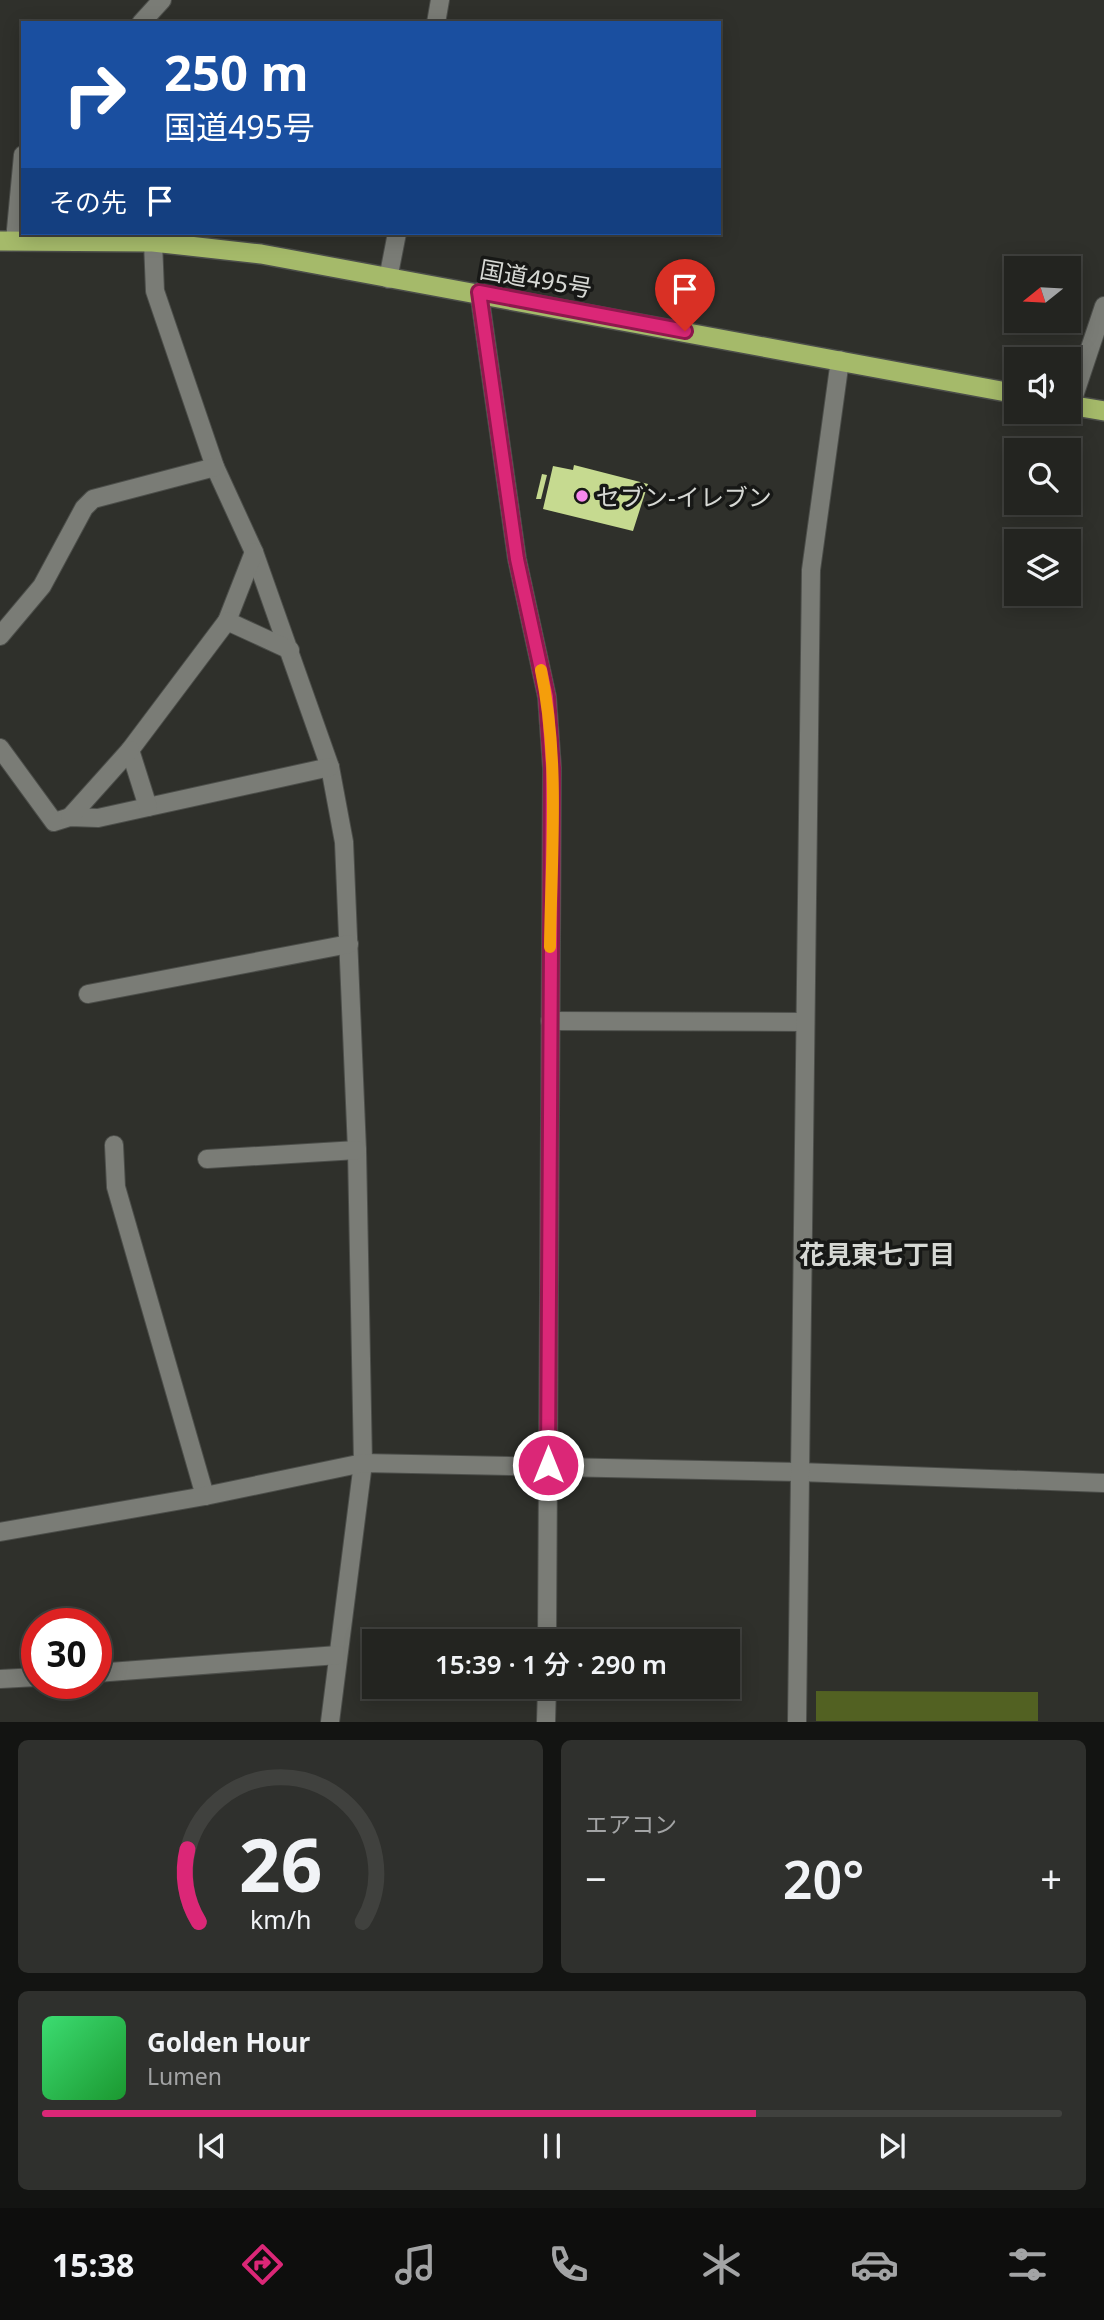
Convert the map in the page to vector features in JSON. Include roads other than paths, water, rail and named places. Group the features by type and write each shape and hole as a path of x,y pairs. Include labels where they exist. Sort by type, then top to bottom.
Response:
{"highway":[{"name":"国道495号","path":"8,240 153,242 261,254 388,279 479,292 1004,392"},
{"path":"1081,407 1104,411"}],"street":[{"path":"143,21 162,0"},
{"path":"436,21 440,0"},
{"path":"8,240 21,166"},
{"path":"388,279 397,235"},
{"path":"153,242 156,291 215,467 254,552 330,767 344,842 357,1150 363,1463 330,1721"},
{"path":"479,292 517,559 547,697 552,768 547,1629"},
{"path":"1081,373 1104,306"},
{"path":"797,1721 811,570 840,360"},
{"path":"0,636 42,586 84,508 93,499 215,467"},
{"path":"70,817 130,750 227,621 254,552"},
{"path":"227,621 290,650"},
{"path":"0,748 54,822 70,817 98,818 330,767"},
{"path":"130,750 148,807"},
{"path":"88,994 348,944"},
{"path":"550,1021 804,1022"},
{"path":"114,1145 116,1187 205,1496"},
{"path":"207,1158 357,1150"},
{"path":"0,1532 205,1496 363,1463 548,1465 1104,1483"},
{"path":"112,1672 338,1656"},
{"path":"0,1679 21,1678"},
{"path":"546,1721 547,1699"}],"place":[{"name":"セブン-イレブン","path":"582,496"}],"district":[{"name":"花見東七丁目","path":"877,1254"}]}
